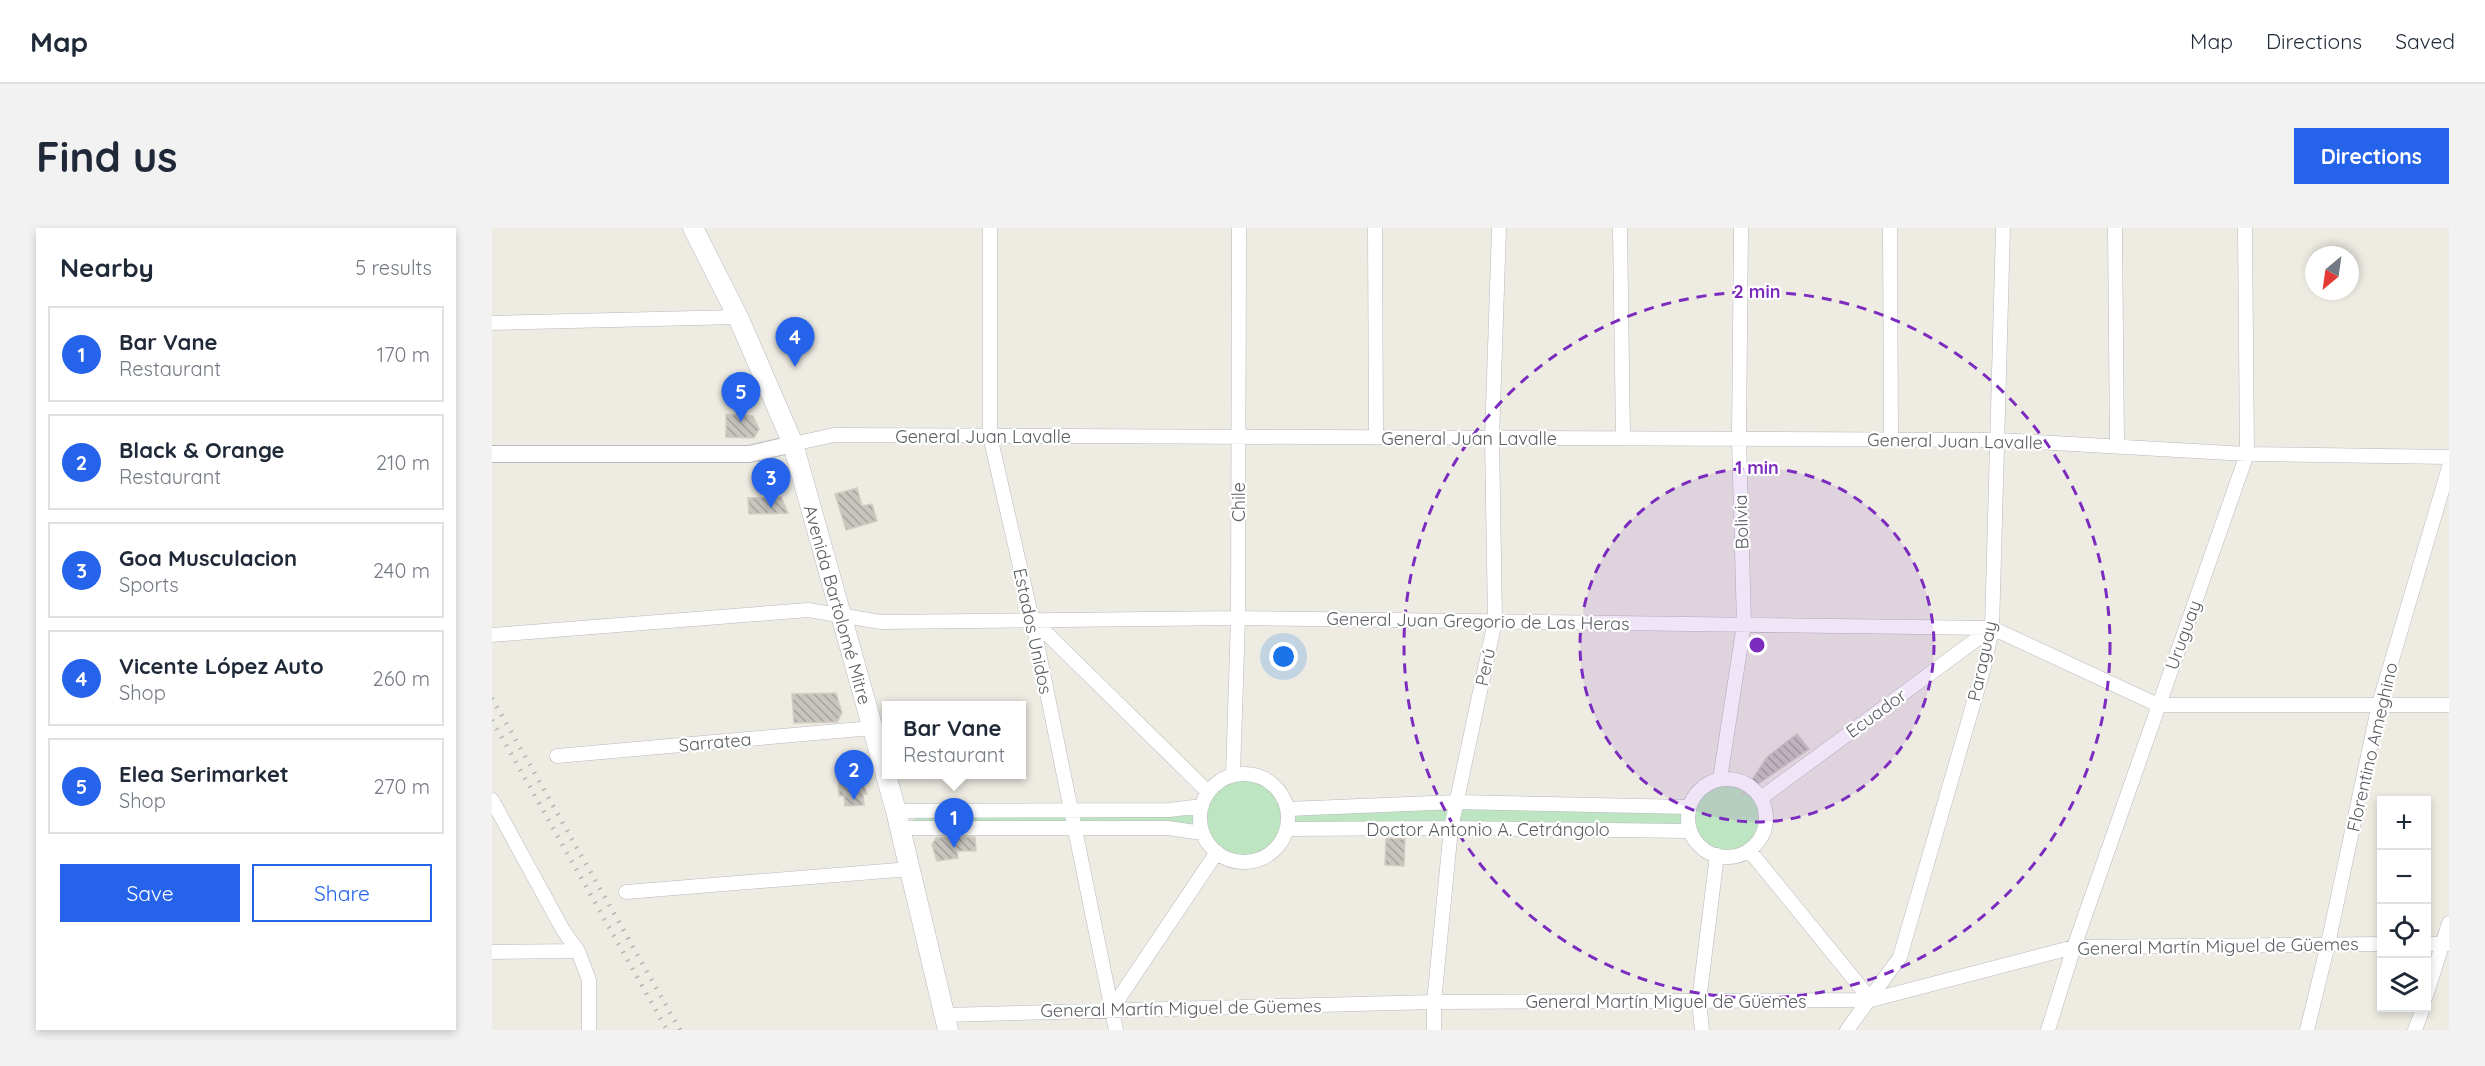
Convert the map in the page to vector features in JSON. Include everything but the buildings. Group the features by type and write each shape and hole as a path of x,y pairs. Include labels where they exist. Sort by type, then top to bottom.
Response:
{"main road":[{"name":"Avenida Bartolomé Mitre","path":"693,228 738,317 793,444 882,763"},
{"name":"Avenida Bartolomé Mitre","path":"887,779 947,1023"}],"street":[{"name":"Estados Unidos","path":"990,228 990,436 1032,619 1072,828 1116,1030"},
{"name":"Chile","path":"1233,776 1238,618 1239,228"},
{"path":"1375,228 1376,437"},
{"name":"Perú","path":"1434,1030 1434,1002 1451,828 1495,621 1492,438 1499,228"},
{"path":"1620,228 1623,438"},
{"name":"Bolivia","path":"1720,779 1743,624 1738,439 1741,228"},
{"path":"1890,228 1891,440"},
{"name":"Paraguay","path":"1847,1030 1900,957 1984,667 1992,628 1999,440 2003,228"},
{"path":"2115,228 2116,446"},
{"name":"Uruguay","path":"2048,1030 2074,947 2247,454 2245,228"},
{"path":"492,323 738,317"},
{"name":"General Juan Lavalle","path":"492,454 749,454 813,437 834,435 1999,440 2247,454 2449,457"},
{"name":"Florentino Ameghino","path":"2307,1030 2328,944 2379,704 2449,467"},
{"name":"General Juan Gregorio de Las Heras","path":"492,634 808,610 881,622 1238,618 1992,628 2158,705 2449,705"},
{"path":"1032,619 1208,792"},
{"name":"Ecuador","path":"1761,798 1992,628"},
{"name":"Sarratea","path":"557,756 872,728"},
{"path":"1248,774 1273,785 1282,796 1287,809 1287,829 1281,842 1272,852 1260,859 1246,862 1232,860 1217,852 1202,833 1200,819 1208,792 1224,779 1233,776 1248,774"},
{"path":"1720,779 1743,782 1761,798 1766,820 1764,832 1749,850 1728,857 1716,855 1705,850 1690,831 1689,807 1701,789 1720,779"},
{"path":"492,800 563,930 578,951 589,980 589,1030"},
{"name":"Doctor Antonio A. Cetrángolo","path":"1287,809 1456,802 1689,807"},
{"path":"898,819 1070,810 1169,810 1202,806"},
{"path":"898,819 1072,828 1168,828 1202,833"},
{"name":"Doctor Antonio A. Cetrángolo","path":"1287,829 1451,828 1690,831"},
{"path":"1749,850 1871,1000"},
{"path":"1111,1010 1217,852"},
{"path":"1702,1030 1699,1001 1716,855"},
{"path":"626,892 910,869"},
{"path":"2431,985 2446,944 2449,923"},
{"name":"General Martín Miguel de Güemes","path":"947,1023 1111,1010 1434,1002 1871,1000 2074,947 2377,944"},
{"path":"492,952 578,951"},
{"path":"2415,1030 2422,1012"}],"green space":[{"path":"1238,780 1252,780 1266,786 1277,797 1283,811 1280,833 1272,845 1252,856 1238,856 1224,850 1213,839 1207,825 1207,811 1213,797 1224,786"},
{"path":"1727,786 1739,788 1750,795 1757,806 1759,818 1757,830 1750,841 1739,848 1727,850 1715,848 1704,841 1697,830 1695,818 1697,806 1704,795 1715,788"},
{"path":"1202,806 1200,819 1202,833 900,828 926,812"},
{"path":"1689,807 1690,831 1287,829 1287,809"}],"railway":[{"path":"492,698 680,1030"},
{"path":"492,720 667,1030"}],"place":[{"name":"Vicente López Auto","path":"795,367"},
{"name":"Elea Serimarket","path":"741,422"},
{"name":"Goa Musculacion","path":"771,508"},
{"name":"Black & Orange","path":"854,800"},
{"name":"Bar Vane","path":"954,848"}]}
